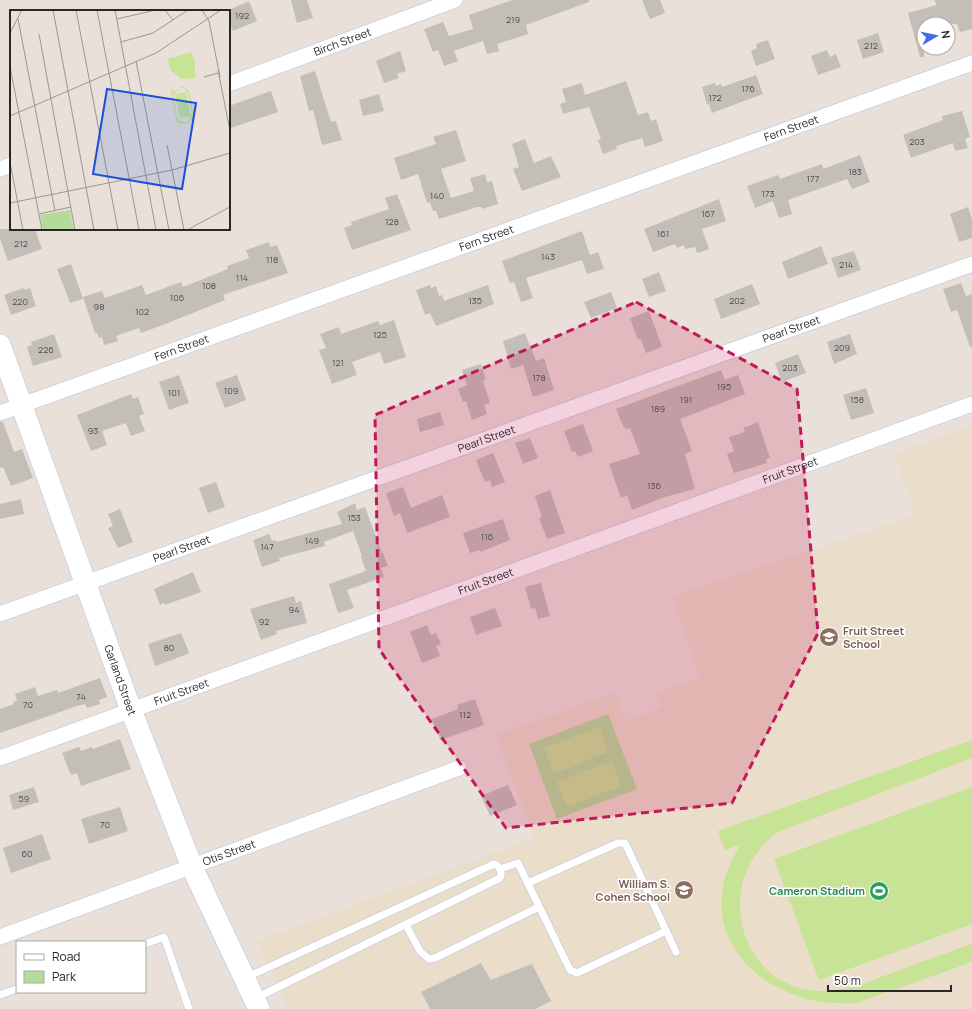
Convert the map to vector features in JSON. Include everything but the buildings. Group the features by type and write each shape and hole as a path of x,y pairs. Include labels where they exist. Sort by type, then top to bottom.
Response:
{"street":[{"name":"Birch Street","path":"230,84 455,0"},
{"name":"Fern Street","path":"0,413 972,63"},
{"path":"0,169 10,165"},
{"name":"Pearl Street","path":"0,614 972,264"},
{"name":"Garland Street","path":"0,345 131,710 192,867 256,1004"},
{"name":"Fruit Street","path":"0,758 972,404"},
{"name":"Otis Street","path":"0,937 459,768"}],"lane":[{"path":"528,883 618,843 625,843 676,952"},
{"path":"500,869 518,863 570,970 573,973 576,973 666,931"},
{"path":"244,978 494,864 500,869 502,874 500,878 406,925 256,1004"},
{"path":"406,925 420,951 429,959 434,958 540,907"},
{"path":"146,944 164,937 189,1009"},
{"path":"0,995 16,989"}],"highlighted area":[{"path":"636,302 797,389 818,633 732,803 506,828 379,649 375,415"}],"shaded area":[{"name":"William S. Cohen School","path":"972,426 972,1009 288,1009 257,941 534,838 496,735 615,693 625,721 661,708 657,693 700,678 673,597 916,515 894,454"}],"green space":[{"path":"608,714 637,789 557,819 529,744"},
{"path":"599,727 608,752 554,774 544,748"},
{"path":"972,740 972,758 778,832 757,852 745,876 740,901 743,927 752,951 768,971 791,985 819,991 848,988 972,944 972,962 856,1003 821,1001 789,992 762,977 741,957 727,933 722,905 726,875 741,844 725,850 718,831"},
{"path":"612,761 621,786 567,807 557,782"},
{"name":"Cameron Stadium","path":"972,787 972,924 819,980 774,859"}],"place":[{"name":"Fruit Street School","path":"829,637"},
{"name":"William S. Cohen School","path":"684,890"},
{"name":"Cameron Stadium","path":"879,891"}]}
